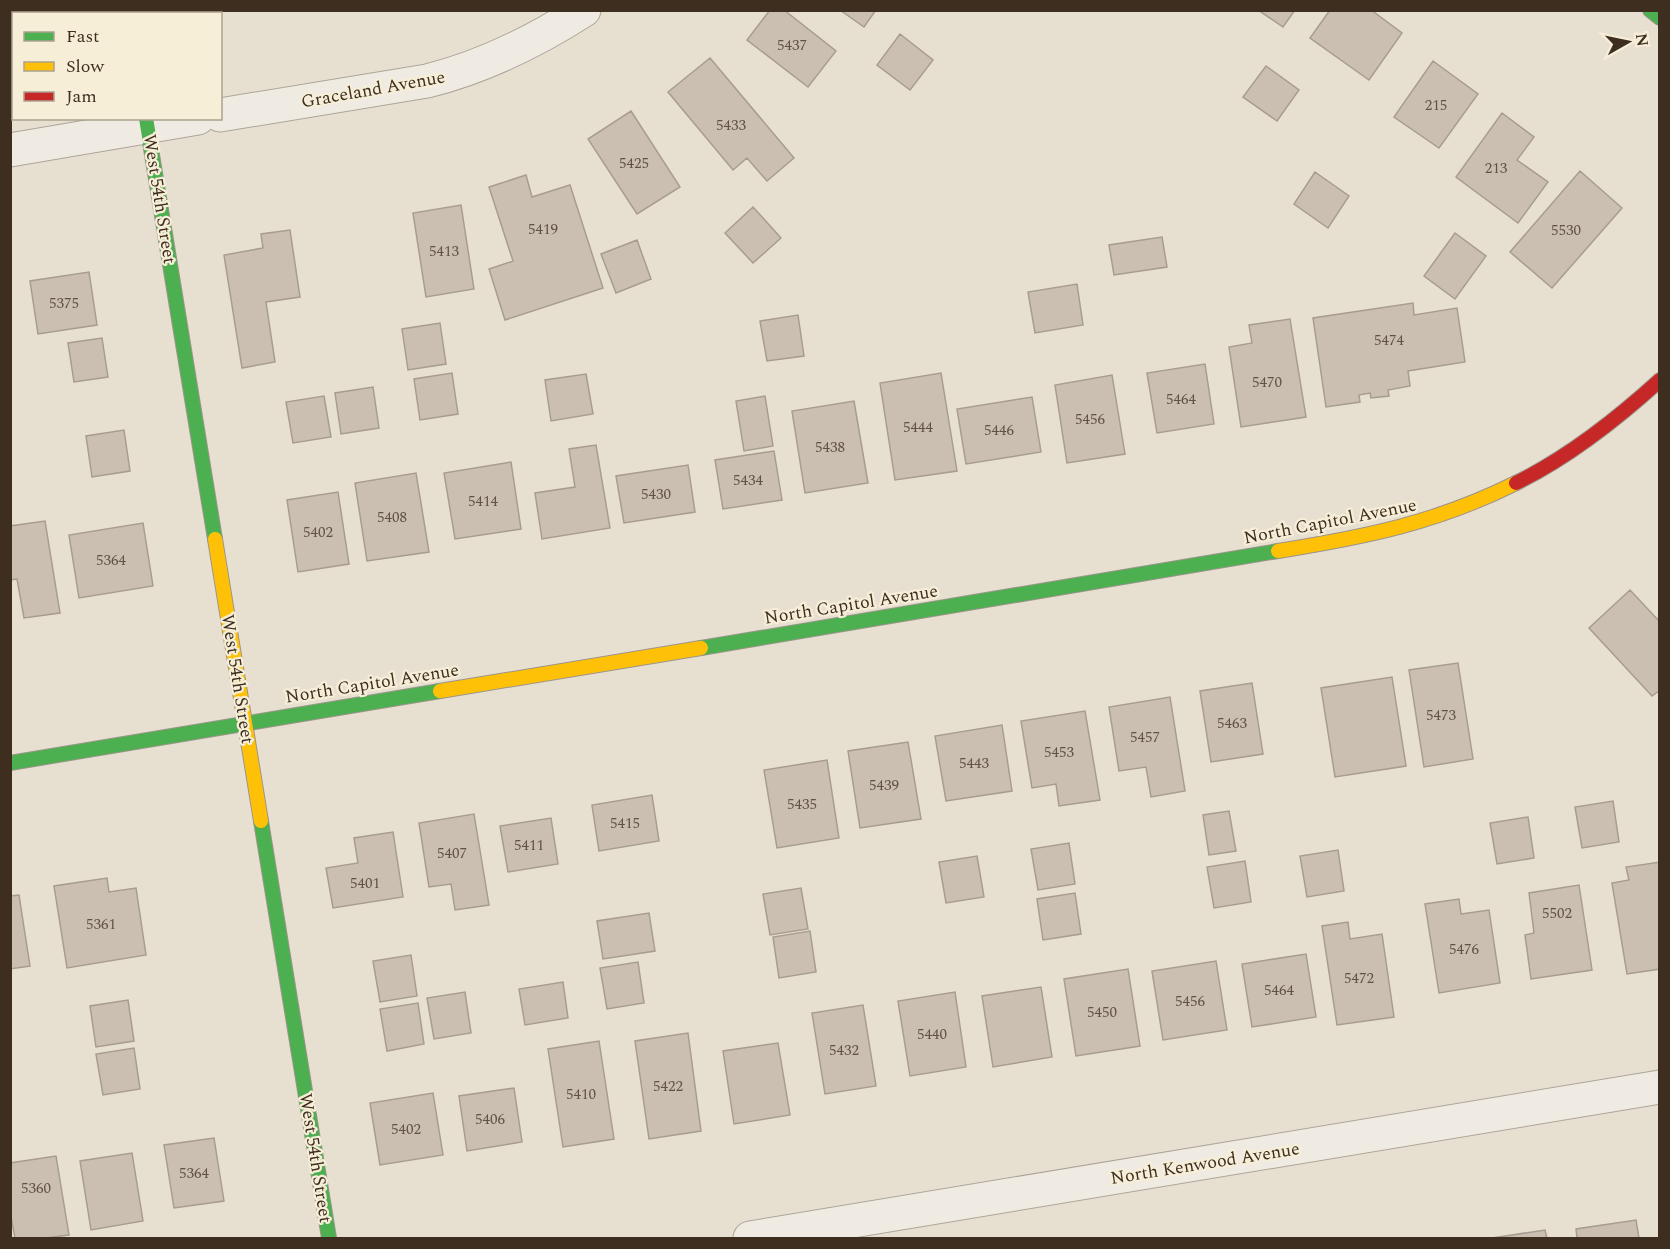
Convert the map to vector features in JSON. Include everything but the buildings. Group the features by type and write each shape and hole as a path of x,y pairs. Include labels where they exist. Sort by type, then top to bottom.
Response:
{"main road":[{"path":"1650,10 1659,18"},
{"name":"West 54th Street","path":"147,123 329,1239"},
{"name":"North Capitol Avenue","path":"10,763 1380,533 1431,519 1513,485 1559,459 1588,439 1659,380"}],"street":[{"name":"Graceland Avenue","path":"222,115 453,75 519,48 584,10"},
{"path":"10,150 147,123 178,120"},
{"name":"North Kenwood Avenue","path":"750,1239 1659,1087"}],"traffic: fast":[{"path":"1650,10 1660,18"},
{"path":"146,120 215,539"},
{"path":"701,648 1278,551"},
{"path":"10,763 440,691"},
{"path":"261,821 329,1238"}],"traffic: slow":[{"path":"1278,551 1400,527 1457,509 1516,483"},
{"path":"215,539 261,821"},
{"path":"440,691 701,648"}],"traffic: jam":[{"path":"1516,483 1555,462 1591,437 1660,380"}]}
